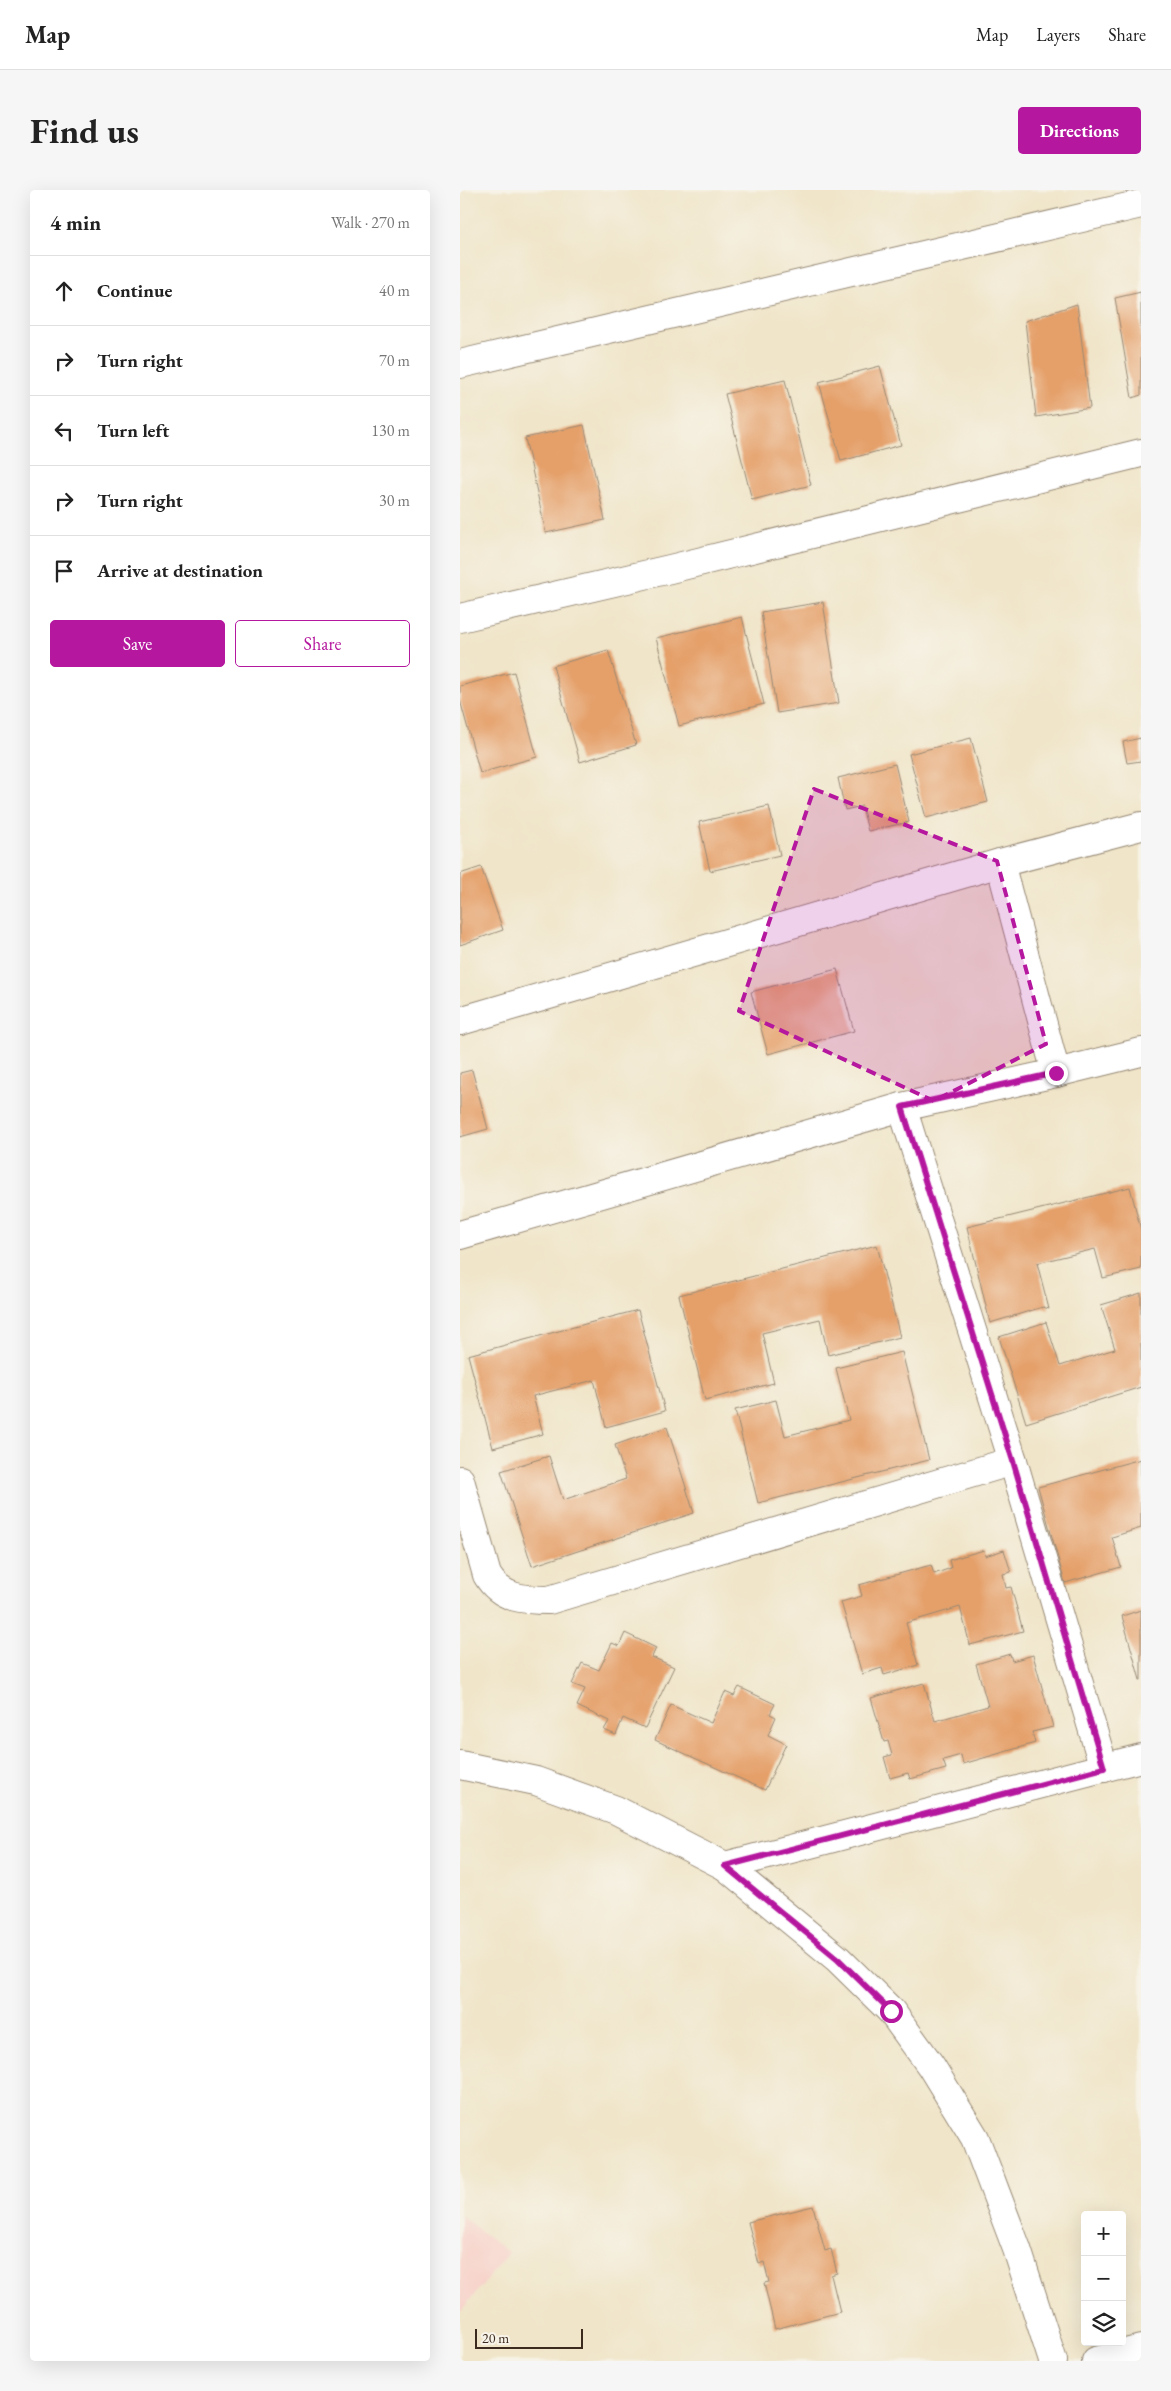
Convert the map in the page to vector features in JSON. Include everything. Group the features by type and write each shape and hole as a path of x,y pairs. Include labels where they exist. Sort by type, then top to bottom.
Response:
{"street":[{"path":"460,364 1141,204"},
{"path":"460,618 670,569 1141,454"},
{"path":"460,1021 1000,863 1141,826"},
{"path":"1000,863 1056,1073"},
{"path":"460,1235 902,1107 1141,1052"},
{"path":"902,1107 1013,1461 1104,1768"},
{"path":"460,1480 487,1576 492,1585 513,1597 549,1600 1013,1461"},
{"path":"725,1866 1141,1758"},
{"path":"460,1764 536,1782 616,1810 725,1866 838,1959 891,2011 931,2066 976,2138 1017,2249 1053,2361"},
{"path":"1096,2361 1141,2349"}],"highlighted area":[{"path":"814,789 997,861 1046,1044 934,1101 739,1011"}],"shaded area":[{"path":"460,2215 509,2253 460,2312"}],"building":[{"path":"1141,292 1141,395 1132,398 1115,298"},
{"path":"1077,304 1090,408 1036,417 1025,321"},
{"path":"880,366 901,445 841,461 819,382"},
{"path":"785,380 811,485 752,500 725,394"},
{"path":"584,425 605,520 546,533 525,438"},
{"path":"823,602 839,703 777,713 761,612"},
{"path":"742,617 764,704 679,726 656,638"},
{"path":"608,650 636,745 580,762 553,666"},
{"path":"514,672 537,757 480,773 460,700 460,686"},
{"path":"971,738 988,802 926,818 909,754"},
{"path":"1141,738 1141,761 1127,763 1123,742"},
{"path":"895,764 909,822 868,831 862,806 845,810 838,778"},
{"path":"769,806 780,855 710,871 699,822"},
{"path":"481,867 503,930 460,945 460,874"},
{"path":"837,969 854,1031 768,1054 751,992"},
{"path":"472,1070 488,1129 460,1137 460,1073"},
{"path":"1130,1187 1141,1230 1141,1269 1103,1278 1095,1249 1037,1263 1049,1309 1043,1307 990,1323 967,1227"},
{"path":"877,1245 900,1337 828,1355 820,1319 762,1333 774,1383 705,1400 679,1295"},
{"path":"1141,1293 1141,1387 1026,1423 999,1337 1046,1322 1060,1366 1115,1349 1101,1305"},
{"path":"638,1310 665,1411 606,1427 594,1380 533,1396 543,1434 493,1448 468,1355"},
{"path":"902,1352 929,1460 758,1503 735,1410 776,1400 785,1436 849,1420 836,1368"},
{"path":"667,1427 694,1513 532,1566 501,1471 549,1456 563,1500 626,1479 615,1445"},
{"path":"1141,1459 1141,1528 1112,1537 1121,1567 1065,1583 1038,1487"},
{"path":"984,1550 985,1556 1004,1550 1011,1572 1003,1574 1006,1588 1011,1587 1023,1631 970,1645 960,1607 906,1623 918,1665 884,1675 882,1668 862,1674 841,1602 862,1596 859,1585 931,1565 934,1574 951,1568 949,1560"},
{"path":"1141,1610 1141,1680 1140,1680 1122,1616"},
{"path":"625,1633 656,1648 652,1657 674,1667 645,1728 623,1718 616,1735 604,1730 609,1721 577,1706 585,1689 572,1684 582,1663 599,1670 612,1643 619,1646"},
{"path":"1010,1654 1012,1661 1033,1655 1053,1727 1032,1732 1035,1743 963,1764 961,1755 943,1760 946,1769 910,1779 908,1773 890,1778 884,1757 892,1755 888,1741 884,1742 871,1698 924,1683 935,1721 988,1706 976,1664"},
{"path":"739,1687 775,1704 770,1714 776,1717 768,1735 786,1744 765,1790 655,1740 671,1705 711,1723 725,1692 734,1696"},
{"path":"813,2206 825,2251 831,2249 837,2273 831,2275 840,2312 775,2329 764,2283 769,2282 764,2262 759,2264 748,2222"}],"route":[{"path":"891,2011 838,1959 725,1866 1104,1768 1013,1461 902,1107 1056,1073"}]}
